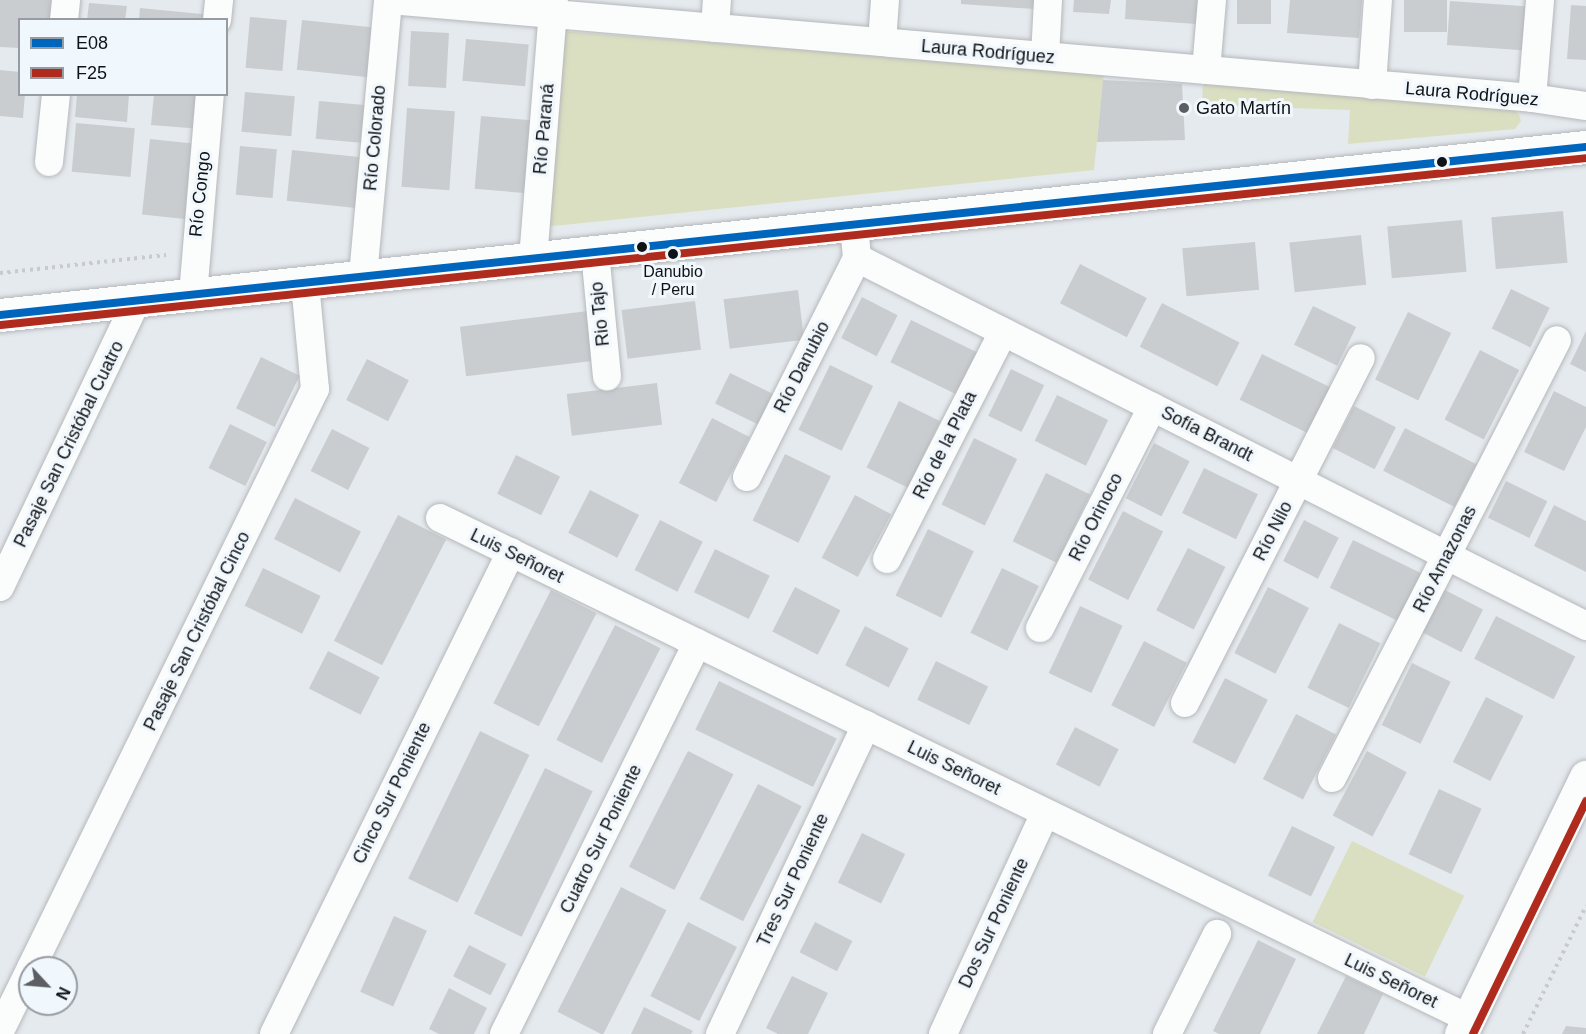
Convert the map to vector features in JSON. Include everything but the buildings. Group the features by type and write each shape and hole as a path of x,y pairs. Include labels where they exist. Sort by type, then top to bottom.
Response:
{"street":[{"path":"64,18 66,0"},
{"path":"217,18 219,0"},
{"name":"Laura Rodríguez","path":"389,0 554,7 715,28 1532,98 1586,106"},
{"name":"Río Colorado","path":"363,276 389,0"},
{"path":"715,28 717,0"},
{"path":"882,42 885,0"},
{"path":"1045,56 1048,0"},
{"path":"1206,70 1212,0"},
{"path":"1372,85 1378,0"},
{"path":"1532,98 1540,0"},
{"name":"Río Paraná","path":"533,259 554,7"},
{"path":"49,162 56,96"},
{"name":"Río Congo","path":"193,295 194,252 210,96"},
{"path":"0,315 1586,147"},
{"path":"854,224 857,258"},
{"name":"Rio Tajo","path":"595,252 607,376"},
{"name":"Sofía Brandt","path":"857,258 1586,626"},
{"name":"Río Danubio","path":"747,477 857,258"},
{"name":"Pasaje San Cristóbal Cinco","path":"37,956 315,389 305,283"},
{"name":"Pasaje San Cristóbal Cuatro","path":"0,587 137,300"},
{"name":"Río de la Plata","path":"887,559 1003,332"},
{"name":"Río Amazonas","path":"1332,778 1557,340"},
{"name":"Río Nilo","path":"1185,703 1361,358"},
{"name":"Río Orinoco","path":"1040,628 1152,407"},
{"name":"Luis Señoret","path":"440,518 1046,813 1464,1026"},
{"name":"Cinco Sur Poniente","path":"274,1034 511,552"},
{"name":"Cuatro Sur Poniente","path":"504,1034 697,643"},
{"name":"Tres Sur Poniente","path":"720,1034 866,725"},
{"path":"1464,1026 1586,777"},
{"name":"Dos Sur Poniente","path":"943,1034 1046,813"},
{"path":"1167,1034 1217,934"},
{"name":"Pasaje San Cristóbal Cinco","path":"0,1031 18,995"}],"path":[{"path":"0,273 194,252"},
{"path":"1523,1034 1586,906"}],"green space":[{"path":"559,31 1104,73 1094,170 544,227"},
{"path":"1203,81 1512,109 1519,114 1521,121 1515,129 1348,144 1350,110 1202,105"},
{"path":"1352,841 1464,896 1425,977 1313,922"}],"transit line":[{"name":"E08","path":"0,315 1586,147"},
{"name":"F25","path":"1,325 1586,158"},
{"name":"F25","path":"1473,1034 1586,801"}],"place":[{"name":"Gato Martín","path":"1184,108"},
{"name":"Danubio / Peru","path":"673,254"}]}
